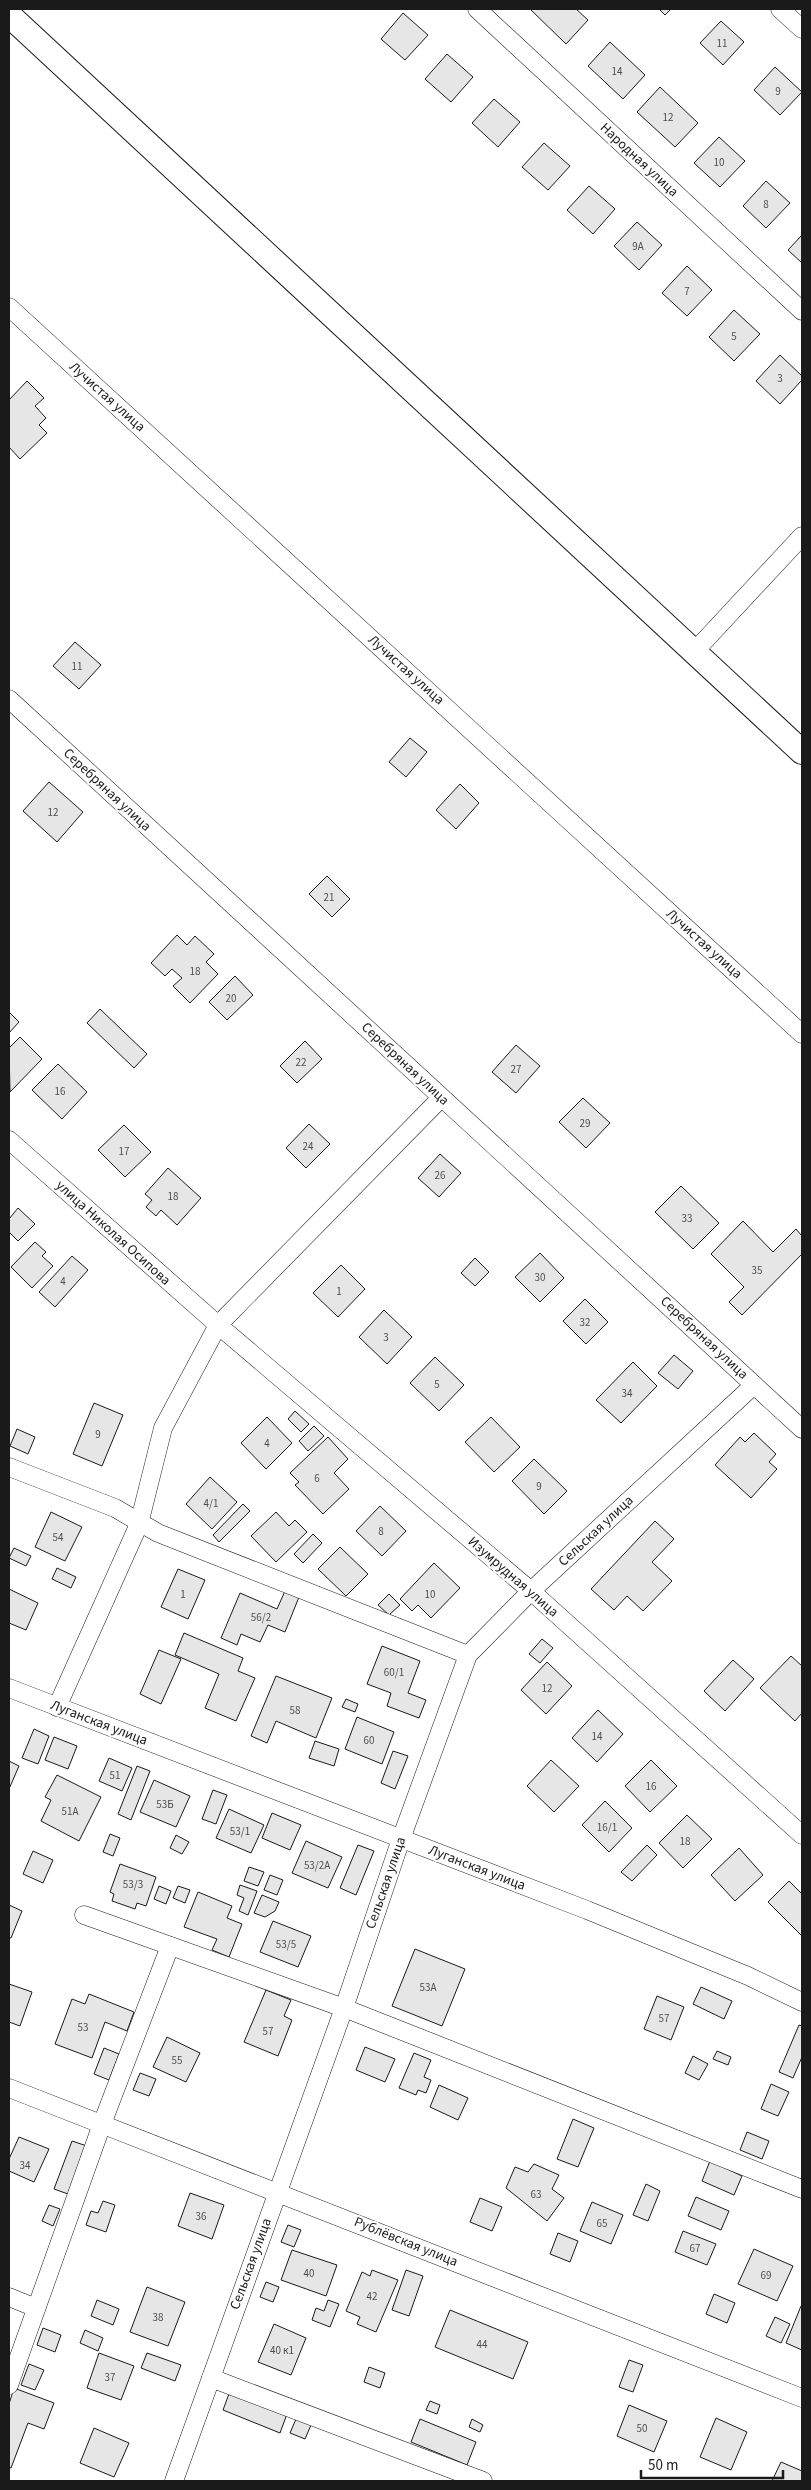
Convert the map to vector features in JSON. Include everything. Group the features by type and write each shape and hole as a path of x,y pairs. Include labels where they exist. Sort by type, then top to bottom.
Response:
{"main road":[{"path":"9,15 802,752"}],"street":[{"name":"Народная улица","path":"476,9 802,311"},
{"path":"780,9 802,30"},
{"name":"Лучистая улица","path":"9,307 802,1034"},
{"path":"694,652 802,536"},
{"name":"Серебряная улица","path":"9,699 802,1429"},
{"path":"57,1707 139,1524 163,1428 218,1325 441,1098"},
{"name":"улица Николая Осипова","path":"9,1140 218,1325"},
{"name":"Изумрудная улица","path":"218,1325 531,1591 802,1835"},
{"name":"Сельская улица","path":"174,2481 344,2008 401,1839 468,1655 531,1591 754,1385"},
{"path":"9,1467 116,1508 139,1524 468,1655"},
{"name":"Луганская улица","path":"9,1688 587,1910 748,1976 802,2002"},
{"path":"84,1915 344,2008 802,2188"},
{"path":"9,2385 102,2124 170,1946"},
{"name":"Рублёвская улица","path":"9,2088 277,2191 802,2398"},
{"path":"9,2297 36,2308"},
{"path":"211,2378 483,2481"}],"building":[{"path":"530,9 576,9 588,20 566,44"},
{"path":"659,9 671,9 665,15"},
{"path":"403,13 428,35 405,60 381,39"},
{"path":"721,21 744,42 723,65 700,43"},
{"path":"610,42 645,75 623,99 588,66"},
{"path":"447,54 473,77 451,102 425,79"},
{"path":"775,67 802,92 780,115 754,90"},
{"path":"660,87 698,123 675,147 637,112"},
{"path":"494,99 520,122 498,147 472,123"},
{"path":"719,137 745,161 720,187 694,163"},
{"path":"544,143 570,166 548,190 522,167"},
{"path":"766,181 790,203 766,228 743,206"},
{"path":"589,186 615,209 593,234 567,210"},
{"path":"637,222 662,245 639,270 614,246"},
{"path":"802,235 802,263 788,250"},
{"path":"687,266 712,290 687,316 662,293"},
{"path":"734,310 760,334 734,361 709,337"},
{"path":"780,355 802,376 802,380 780,404 756,381"},
{"path":"27,381 44,398 35,406 46,418 39,425 47,433 20,459 9,447 9,400"},
{"path":"75,642 101,665 79,689 53,666"},
{"path":"410,738 427,752 406,777 389,762"},
{"path":"49,782 83,812 57,842 23,811"},
{"path":"460,784 479,803 456,829 436,810"},
{"path":"327,876 350,899 332,917 309,894"},
{"path":"177,935 187,945 195,936 214,954 206,962 218,974 190,1003 173,986 182,978 172,969 165,976 151,963"},
{"path":"235,976 253,995 227,1020 209,1002"},
{"path":"100,1009 147,1054 134,1068 87,1023"},
{"path":"9,1012 19,1022 9,1033"},
{"path":"20,1037 42,1059 10,1092 9,1048"},
{"path":"305,1041 322,1059 297,1083 280,1066"},
{"path":"516,1045 540,1066 516,1093 492,1072"},
{"path":"58,1064 87,1092 62,1119 32,1090"},
{"path":"583,1098 610,1123 586,1148 559,1122"},
{"path":"309,1124 330,1144 306,1168 286,1148"},
{"path":"124,1125 151,1152 125,1177 98,1150"},
{"path":"440,1154 461,1173 439,1197 418,1178"},
{"path":"168,1168 201,1198 177,1225 161,1210 156,1216 146,1207 152,1200 145,1194"},
{"path":"681,1186 719,1223 693,1249 655,1212"},
{"path":"18,1208 35,1224 18,1241 9,1232 9,1219"},
{"path":"743,1221 773,1252 796,1229 802,1236 802,1254 742,1315 729,1302 744,1287 711,1254"},
{"path":"35,1242 46,1252 42,1256 53,1266 32,1288 11,1267"},
{"path":"540,1253 564,1278 540,1302 515,1277"},
{"path":"72,1256 88,1270 55,1307 39,1292"},
{"path":"475,1258 489,1272 475,1286 461,1273"},
{"path":"341,1265 365,1289 338,1317 313,1293"},
{"path":"585,1299 608,1322 586,1344 563,1321"},
{"path":"384,1310 412,1337 387,1364 359,1337"},
{"path":"674,1355 693,1371 678,1389 658,1373"},
{"path":"435,1357 464,1385 439,1411 410,1383"},
{"path":"633,1362 657,1386 621,1423 596,1400"},
{"path":"94,1403 123,1415 102,1466 73,1454"},
{"path":"295,1411 309,1424 301,1432 288,1419"},
{"path":"267,1417 292,1443 266,1469 241,1443"},
{"path":"491,1417 520,1447 494,1472 465,1442"},
{"path":"314,1426 324,1436 308,1451 299,1441"},
{"path":"17,1429 35,1437 28,1454 10,1446"},
{"path":"754,1433 776,1454 769,1462 777,1469 751,1498 715,1465 740,1437 745,1442"},
{"path":"328,1437 348,1459 334,1473 349,1489 323,1514 295,1485 299,1482 290,1473"},
{"path":"534,1459 567,1491 544,1514 512,1481"},
{"path":"210,1477 237,1502 212,1529 186,1504"},
{"path":"243,1504 250,1511 219,1542 213,1535"},
{"path":"380,1506 406,1531 382,1556 356,1531"},
{"path":"51,1512 82,1527 65,1561 35,1547"},
{"path":"276,1512 289,1526 295,1520 307,1532 276,1562 251,1536"},
{"path":"655,1521 674,1539 652,1562 672,1581 643,1611 627,1596 614,1610 591,1589"},
{"path":"313,1534 322,1543 303,1563 294,1554"},
{"path":"340,1547 368,1574 346,1596 318,1569"},
{"path":"14,1548 31,1556 26,1566 9,1558"},
{"path":"434,1563 460,1588 431,1618 418,1605 412,1611 400,1599"},
{"path":"57,1568 76,1577 71,1588 52,1579"},
{"path":"178,1569 205,1580 188,1619 161,1607"},
{"path":"9,1589 38,1603 26,1630 9,1623"},
{"path":"285,1591 299,1597 285,1632 268,1625 260,1642 241,1634 237,1645 221,1638 240,1593 277,1609"},
{"path":"389,1594 400,1605 389,1615 378,1605"},
{"path":"184,1633 243,1658 238,1671 255,1678 236,1721 205,1708 219,1674 175,1655"},
{"path":"542,1639 553,1648 540,1663 529,1654"},
{"path":"382,1646 420,1661 408,1693 426,1700 419,1718 387,1706 391,1693 367,1684"},
{"path":"159,1650 181,1659 161,1704 140,1694"},
{"path":"791,1656 802,1666 802,1713 795,1721 760,1688"},
{"path":"733,1660 754,1679 725,1711 704,1691"},
{"path":"547,1662 572,1686 546,1714 521,1690"},
{"path":"276,1676 332,1698 316,1738 276,1721 267,1743 251,1736"},
{"path":"346,1699 358,1704 355,1712 342,1707"},
{"path":"598,1710 623,1734 597,1762 572,1738"},
{"path":"357,1717 394,1732 382,1764 345,1749"},
{"path":"34,1729 49,1736 38,1764 22,1758"},
{"path":"54,1737 77,1746 68,1769 45,1760"},
{"path":"315,1741 339,1749 334,1766 309,1758"},
{"path":"393,1751 408,1756 395,1789 381,1783"},
{"path":"109,1758 132,1768 122,1791 99,1781"},
{"path":"551,1760 579,1786 554,1812 527,1786"},
{"path":"651,1760 677,1786 650,1812 625,1786"},
{"path":"9,1761 19,1766 9,1789"},
{"path":"137,1766 150,1771 131,1820 118,1814"},
{"path":"57,1775 101,1797 79,1841 41,1821 51,1800 45,1797"},
{"path":"154,1780 190,1796 176,1827 140,1812"},
{"path":"213,1790 227,1795 216,1824 202,1819"},
{"path":"605,1801 632,1828 609,1852 582,1825"},
{"path":"229,1809 264,1825 251,1853 216,1838"},
{"path":"272,1813 301,1825 290,1850 262,1838"},
{"path":"687,1815 712,1839 683,1868 659,1843"},
{"path":"110,1834 120,1838 113,1856 103,1852"},
{"path":"176,1835 189,1842 182,1854 170,1848"},
{"path":"306,1841 342,1857 328,1888 292,1873"},
{"path":"358,1845 374,1851 356,1895 340,1888"},
{"path":"647,1845 657,1855 632,1881 621,1872"},
{"path":"739,1848 763,1875 735,1901 711,1875"},
{"path":"33,1851 53,1860 43,1883 23,1874"},
{"path":"120,1864 156,1877 146,1906 137,1903 135,1909 112,1901 114,1894 110,1892"},
{"path":"249,1867 264,1872 258,1886 244,1881"},
{"path":"270,1875 283,1880 277,1895 264,1890"},
{"path":"789,1881 802,1894 802,1936 768,1902"},
{"path":"240,1885 257,1891 248,1915 239,1911 244,1898 237,1895"},
{"path":"159,1886 171,1891 166,1904 154,1899"},
{"path":"178,1886 190,1890 185,1903 173,1898"},
{"path":"198,1892 232,1906 227,1918 242,1924 229,1957 212,1950 217,1939 184,1927"},
{"path":"262,1895 279,1902 275,1911 265,1917 254,1913"},
{"path":"9,1905 22,1911 11,1938 9,1938"},
{"path":"273,1921 311,1936 298,1967 260,1952"},
{"path":"415,1949 465,1969 442,2026 392,2006"},
{"path":"9,1984 32,1992 20,2026 9,2022"},
{"path":"701,1987 732,2001 724,2019 693,2004"},
{"path":"266,1990 291,2000 284,2016 292,2020 278,2056 244,2042"},
{"path":"89,1994 134,2012 127,2031 105,2022 92,2058 55,2044 72,1999 85,2004"},
{"path":"657,1996 684,2007 671,2040 644,2029"},
{"path":"799,2025 802,2026 802,2057 793,2078 779,2072"},
{"path":"167,2037 200,2053 186,2082 153,2067"},
{"path":"365,2047 395,2059 385,2082 356,2070"},
{"path":"104,2048 119,2054 109,2080 94,2074"},
{"path":"717,2051 731,2057 728,2065 713,2059"},
{"path":"414,2053 431,2060 424,2077 431,2080 426,2093 418,2090 416,2095 399,2088"},
{"path":"693,2056 708,2064 699,2080 685,2073"},
{"path":"140,2073 156,2079 149,2096 133,2090"},
{"path":"771,2084 789,2092 778,2116 761,2109"},
{"path":"439,2085 468,2098 458,2120 430,2107"},
{"path":"573,2119 594,2128 578,2167 557,2159"},
{"path":"747,2132 769,2141 762,2159 740,2150"},
{"path":"19,2137 49,2149 34,2182 9,2171 9,2159"},
{"path":"72,2141 87,2146 68,2194 54,2189"},
{"path":"710,2161 742,2176 734,2195 702,2181"},
{"path":"534,2164 559,2175 552,2189 564,2198 547,2221 506,2188 515,2167 528,2172"},
{"path":"646,2184 660,2191 648,2221 633,2215"},
{"path":"190,2193 224,2205 212,2239 178,2226"},
{"path":"696,2197 729,2211 721,2230 688,2216"},
{"path":"480,2198 502,2207 492,2231 470,2222"},
{"path":"103,2201 115,2205 106,2232 86,2225 91,2211 98,2213"},
{"path":"592,2202 623,2215 611,2244 580,2231"},
{"path":"49,2205 60,2209 53,2226 42,2221"},
{"path":"288,2225 301,2230 294,2247 281,2242"},
{"path":"683,2231 716,2244 707,2265 675,2252"},
{"path":"558,2233 578,2241 570,2262 550,2254"},
{"path":"754,2249 793,2266 777,2301 738,2284"},
{"path":"292,2250 337,2265 326,2296 281,2280"},
{"path":"372,2270 398,2280 376,2332 357,2324 360,2317 346,2311 362,2272 370,2276"},
{"path":"406,2270 423,2276 409,2316 392,2310"},
{"path":"266,2282 279,2287 273,2302 260,2297"},
{"path":"147,2287 185,2302 168,2346 130,2332"},
{"path":"714,2294 735,2303 727,2323 706,2314"},
{"path":"97,2300 119,2309 113,2325 91,2316"},
{"path":"328,2300 339,2304 330,2327 312,2320 316,2308 324,2311"},
{"path":"802,2307 802,2350 786,2343"},
{"path":"450,2310 528,2342 513,2379 435,2347"},
{"path":"775,2317 790,2324 781,2343 766,2336"},
{"path":"274,2324 306,2338 291,2375 258,2362"},
{"path":"43,2328 61,2335 55,2352 37,2345"},
{"path":"85,2330 103,2338 98,2351 80,2343"},
{"path":"99,2353 134,2366 121,2400 87,2388"},
{"path":"147,2353 181,2365 175,2381 141,2368"},
{"path":"629,2360 643,2365 633,2392 619,2387"},
{"path":"29,2364 44,2370 35,2390 21,2385"},
{"path":"369,2367 385,2373 380,2388 364,2382"},
{"path":"14,2388 54,2403 44,2429 28,2423 11,2468 9,2467 9,2404"},
{"path":"230,2391 287,2414 280,2433 223,2410"},
{"path":"430,2401 440,2405 437,2414 426,2410"},
{"path":"629,2405 667,2421 654,2452 617,2436"},
{"path":"716,2418 747,2432 731,2470 700,2457"},
{"path":"296,2419 311,2425 305,2439 290,2433"},
{"path":"420,2419 476,2442 467,2465 411,2442"},
{"path":"472,2419 483,2425 480,2432 469,2427"},
{"path":"94,2428 129,2443 114,2477 80,2463"},
{"path":"781,2462 802,2471 802,2481 772,2481"}]}
